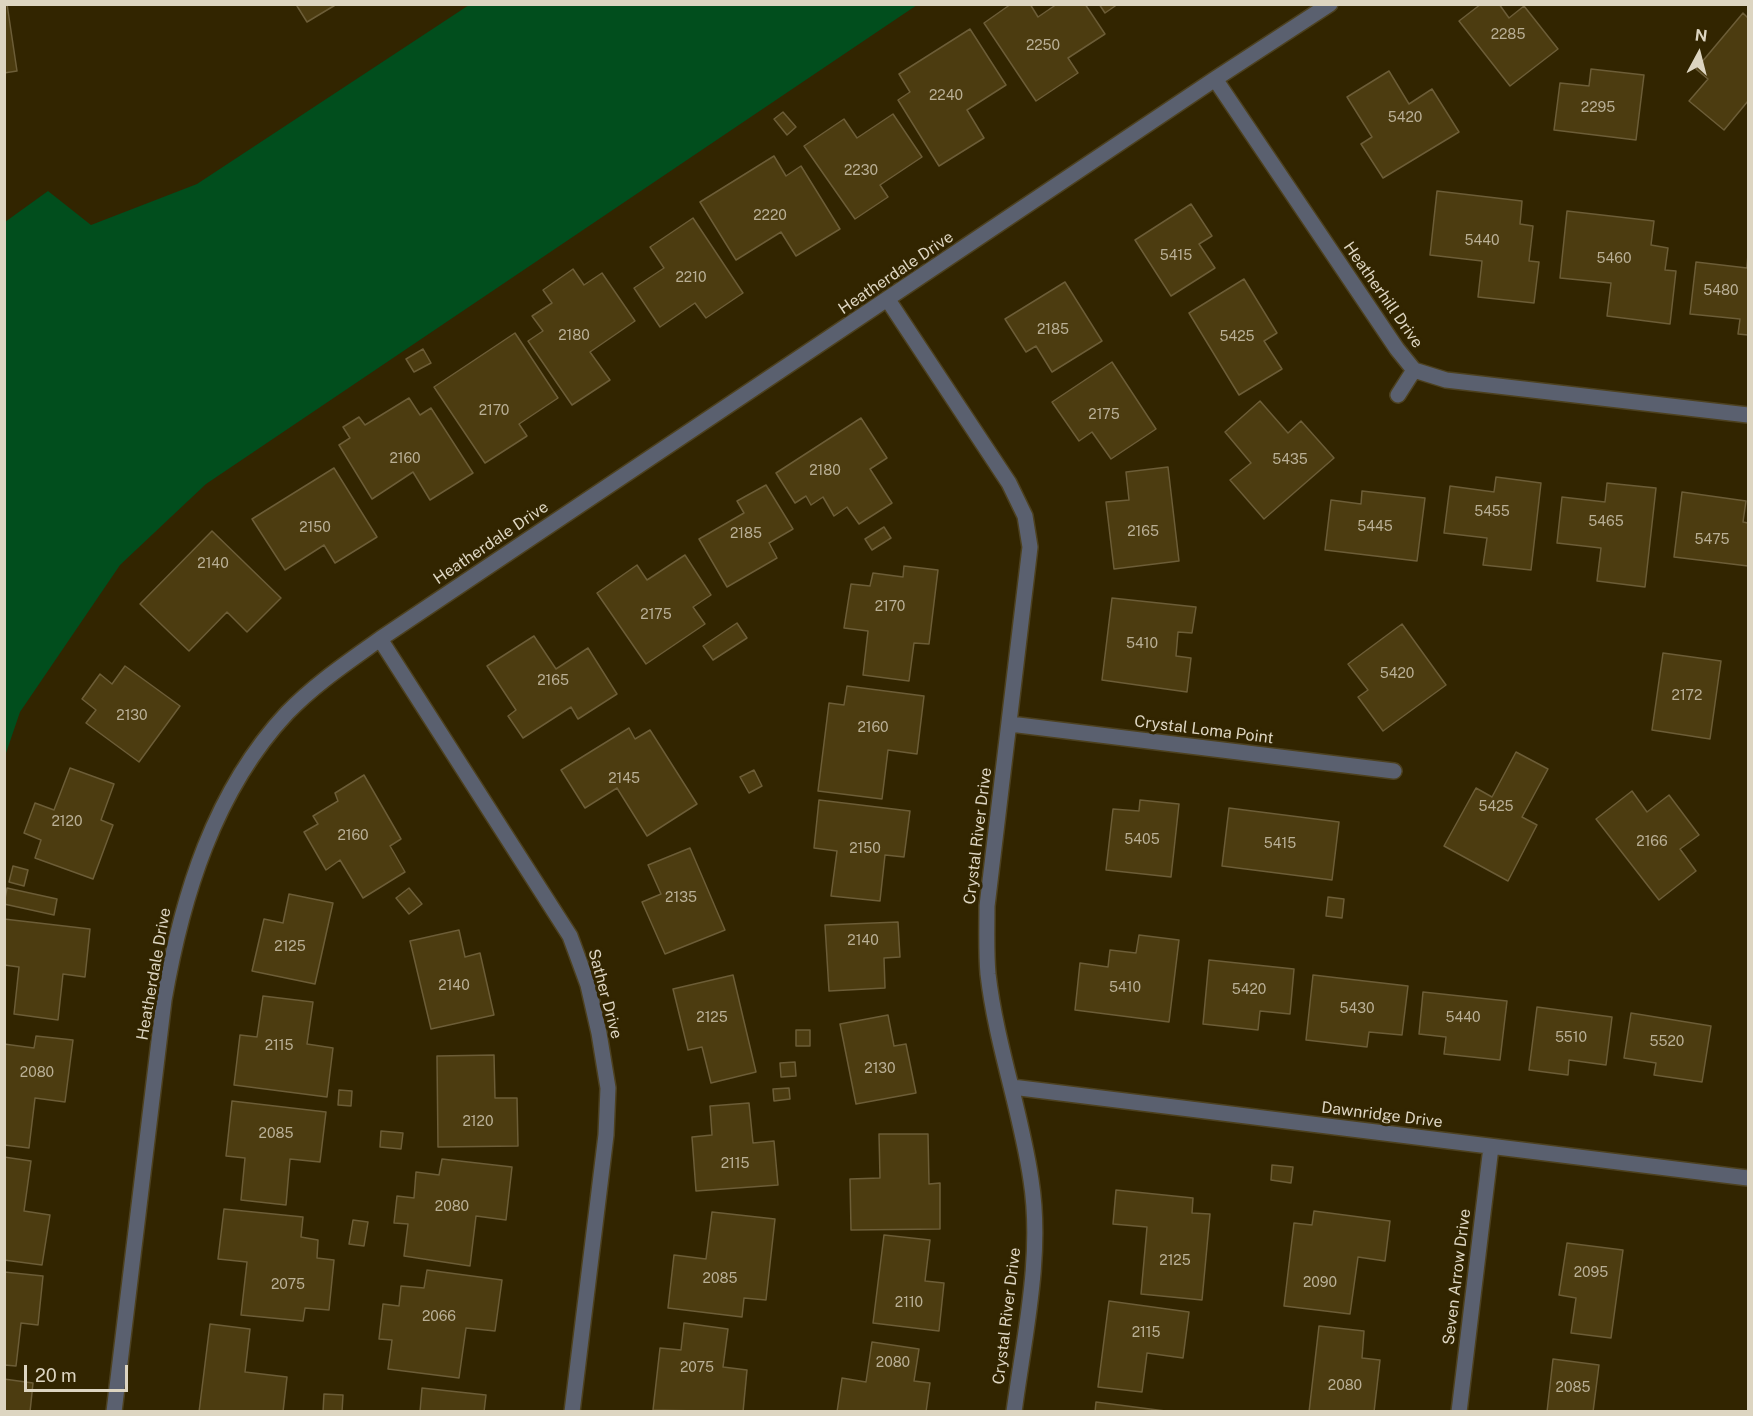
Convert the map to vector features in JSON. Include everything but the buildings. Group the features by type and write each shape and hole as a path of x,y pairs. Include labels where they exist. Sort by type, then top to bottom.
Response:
{"street":[{"name":"Heatherdale Drive","path":"114,1412 164,1000 175,937 187,894 228,796 255,752 287,714 327,676 380,639 1330,4"},
{"name":"Heatherhill Drive","path":"1215,79 1381,327 1414,369 1446,380 1749,415"},
{"name":"Crystal River Drive","path":"888,300 1009,483 1025,516 1030,547 987,906 986,943 994,1008 1032,1180 1035,1225 1033,1275 1014,1412"},
{"path":"1398,395 1414,369"},
{"name":"Sather Drive","path":"380,639 570,936 588,986 608,1089 572,1412"},
{"name":"Crystal Loma Point","path":"1010,724 1394,771"},
{"name":"Dawnridge Drive","path":"1012,1087 1749,1178"},
{"name":"Seven Arrow Drive","path":"1459,1412 1491,1147"}],"green space":[{"path":"469,5 917,5 206,484 120,565 20,712 5,756 5,222 48,191 91,225 197,184"}]}
